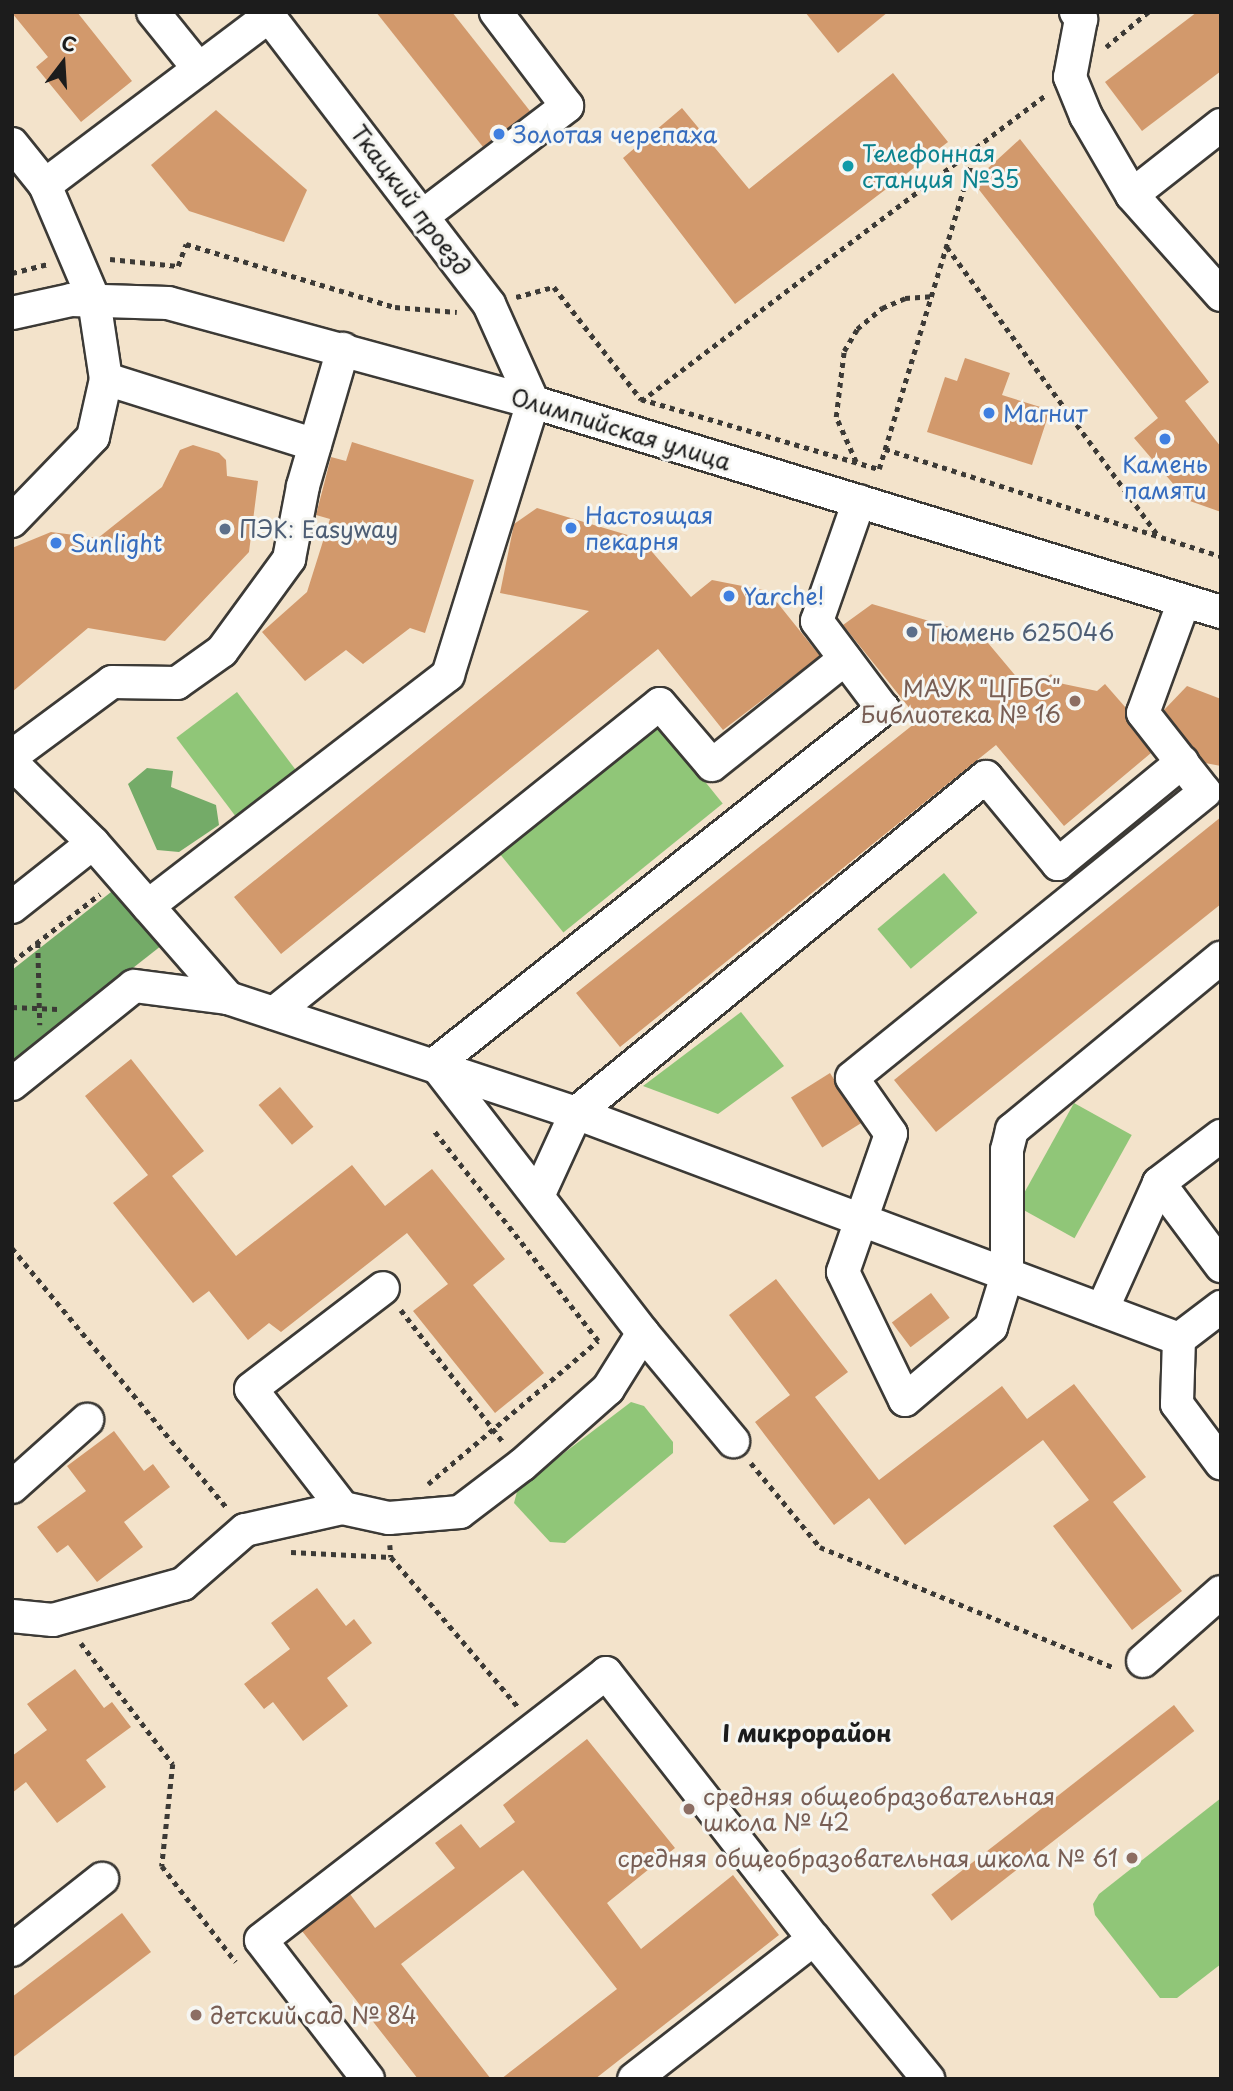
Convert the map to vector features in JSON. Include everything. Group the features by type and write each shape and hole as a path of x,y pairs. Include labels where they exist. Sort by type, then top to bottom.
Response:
{"street":[{"path":"153,12 198,69"},
{"path":"424,215 567,106 496,12"},
{"path":"1076,12 1081,19 1070,77 1086,116 1132,195 1221,295"},
{"path":"45,185 268,14"},
{"name":"Ткацкий проезд","path":"268,14 424,215 489,304 533,402"},
{"path":"1132,195 1221,125"},
{"path":"12,144 45,185 94,300 106,379 93,437 12,521"},
{"name":"Олимпийская улица","path":"12,313 71,300 168,303 631,430 859,501 1210,602"},
{"path":"12,756 112,682 177,683 222,651 289,559 315,445 343,349"},
{"path":"106,379 315,445"},
{"path":"148,906 448,675 533,402"},
{"path":"435,1064 883,709 817,621 859,501"},
{"path":"1210,602 1143,713 1205,792 852,1078 891,1134 843,1272 905,1400 991,1327 1007,1275 1007,1150 1012,1130 1221,958"},
{"path":"274,1013 660,704 712,765 845,659"},
{"path":"537,1196 576,1113 986,777 1058,864 1182,762"},
{"path":"12,763 93,843 228,999"},
{"path":"12,906 93,843"},
{"path":"12,1084 134,986 228,999 435,1064 576,1113 1179,1339"},
{"path":"435,1064 643,1333 733,1441"},
{"path":"1102,1310 1159,1183 1221,1136"},
{"path":"1159,1183 1221,1266"},
{"path":"342,1508 251,1389 383,1288"},
{"path":"1179,1339 1221,1307"},
{"path":"12,1616 53,1620 183,1584 245,1530 342,1508 389,1518 460,1512 522,1465 607,1389 643,1333"},
{"path":"1179,1339 1177,1404 1221,1463"},
{"path":"12,1486 87,1420"},
{"path":"1143,1661 1221,1592"},
{"path":"369,2079 261,1940 606,1672 814,1939 929,2079"},
{"path":"12,1950 102,1879"},
{"path":"634,2079 814,1939"}],"path":[{"path":"631,430 641,399 1070,77 1149,12"},
{"path":"12,274 103,258 178,266 186,244 396,307 457,312 554,287 641,399 879,469 976,148"},
{"path":"946,246 1158,535"},
{"path":"856,462 836,416 844,351 857,329 882,308 905,298 931,296"},
{"path":"885,449 1221,556"},
{"path":"12,962 122,876"},
{"path":"38,942 41,1061"},
{"path":"434,1131 598,1341 389,1518 391,1556 535,1727"},
{"path":"12,1248 245,1530"},
{"path":"383,1288 522,1465"},
{"path":"733,1441 820,1547 1128,1673 1143,1661"},
{"path":"289,1552 391,1556"},
{"path":"91,1634 78,1639 173,1764 162,1866"}],"green space":[{"path":"237,692 297,772 236,818 176,738"},
{"path":"656,721 723,803 563,932 497,850"},
{"path":"147,768 173,771 171,787 216,805 219,825 179,852 157,850 128,784"},
{"path":"944,873 977,913 911,969 877,929"},
{"path":"120,885 166,942 12,1063 12,970"},
{"path":"741,1012 784,1066 718,1114 643,1086"},
{"path":"1074,1103 1132,1135 1075,1238 1017,1206"},
{"path":"631,1402 644,1406 673,1442 673,1453 565,1543 550,1542 514,1503 518,1488"},
{"path":"1221,1798 1221,1964 1177,1998 1160,1998 1095,1915 1093,1904 1099,1894"}],"building":[{"path":"77,12 132,81 81,122 36,67 48,57 12,13"},
{"path":"376,12 452,12 530,111 483,147"},
{"path":"805,12 888,12 838,53"},
{"path":"1197,12 1221,12 1221,71 1142,131 1105,82"},
{"path":"893,73 948,142 735,304 623,158 682,108 749,189"},
{"path":"216,110 307,190 284,242 189,211 151,165"},
{"path":"1020,139 1209,382 1185,401 1221,447 1221,512 1187,500 1134,438 1158,418 973,182"},
{"path":"965,358 1010,373 1002,395 1050,410 1032,465 927,432 945,377 957,381"},
{"path":"352,442 474,480 425,633 410,628 363,664 346,650 305,681 262,632 307,592 330,519 316,515 331,457 346,461"},
{"path":"193,445 219,453 226,460 227,476 258,481 249,552 165,641 88,628 12,692 12,548 51,532 98,538 162,487 180,450"},
{"path":"537,508 641,539 691,597 712,580 768,591 820,656 723,730 658,649 281,954 234,897 589,611 500,593 514,524"},
{"path":"872,604 983,637 1029,692 1051,674 1059,683 1097,691 1105,684 1126,708 1128,724 1151,753 1064,826 996,745 620,1047 576,993 919,720 843,625"},
{"path":"1187,686 1221,699 1221,766 1205,763 1164,710"},
{"path":"1221,817 1221,904 936,1132 894,1080"},
{"path":"131,1059 204,1151 172,1176 236,1256 352,1165 385,1206 432,1169 505,1259 473,1285 544,1373 495,1413 413,1311 448,1284 407,1233 281,1332 269,1323 248,1340 209,1291 193,1303 113,1203 148,1175 85,1096"},
{"path":"830,1073 861,1123 822,1147 791,1097"},
{"path":"280,1087 313,1127 292,1145 259,1105"},
{"path":"776,1279 848,1372 815,1397 879,1480 1002,1386 1027,1419 1074,1384 1146,1477 1113,1502 1182,1591 1132,1630 1053,1526 1089,1500 1043,1440 905,1545 869,1498 834,1525 755,1422 790,1395 729,1315"},
{"path":"931,1293 950,1318 911,1347 892,1322"},
{"path":"114,1431 144,1471 153,1464 170,1487 124,1522 143,1547 97,1582 68,1545 57,1553 37,1527 86,1491 67,1466"},
{"path":"317,1588 346,1626 354,1619 372,1643 327,1678 348,1706 303,1741 273,1702 264,1709 244,1684 290,1649 271,1623"},
{"path":"75,1669 104,1708 112,1702 131,1727 86,1760 106,1787 57,1823 26,1782 12,1793 12,1756 47,1730 27,1704"},
{"path":"1174,1705 1194,1731 952,1921 931,1895"},
{"path":"587,1739 675,1848 607,1903 641,1949 733,1875 779,1935 595,2079 501,2079 617,1989 523,1870 401,1964 491,2079 418,2079 302,1931 350,1894 375,1928 455,1868 435,1843 461,1824 480,1848 515,1822 503,1805"},
{"path":"122,1913 151,1952 12,2058 12,1997"}],"place":[{"name":"Золотая черепаха","path":"499,134"},
{"name":"Телефонная станция №35","path":"848,166"},
{"name":"Магнит","path":"989,413"},
{"name":"Камень памяти","path":"1165,439"},
{"name":"Настоящая пекарня","path":"571,528"},
{"name":"ПЭК: Easyway","path":"225,529"},
{"name":"Sunlight","path":"56,543"},
{"name":"Yarche!","path":"729,596"},
{"name":"Тюмень 625046","path":"912,632"},
{"name":"МАУК \"ЦГБС\" Библиотека № 16","path":"1075,701"},
{"name":"средняя общеобразовательная школа № 42","path":"689,1809"},
{"name":"средняя общеобразовательная школа № 61","path":"1132,1858"},
{"name":"детский сад № 84","path":"196,2015"}],"district":[{"name":"I микрорайон","path":"807,1733"}]}
